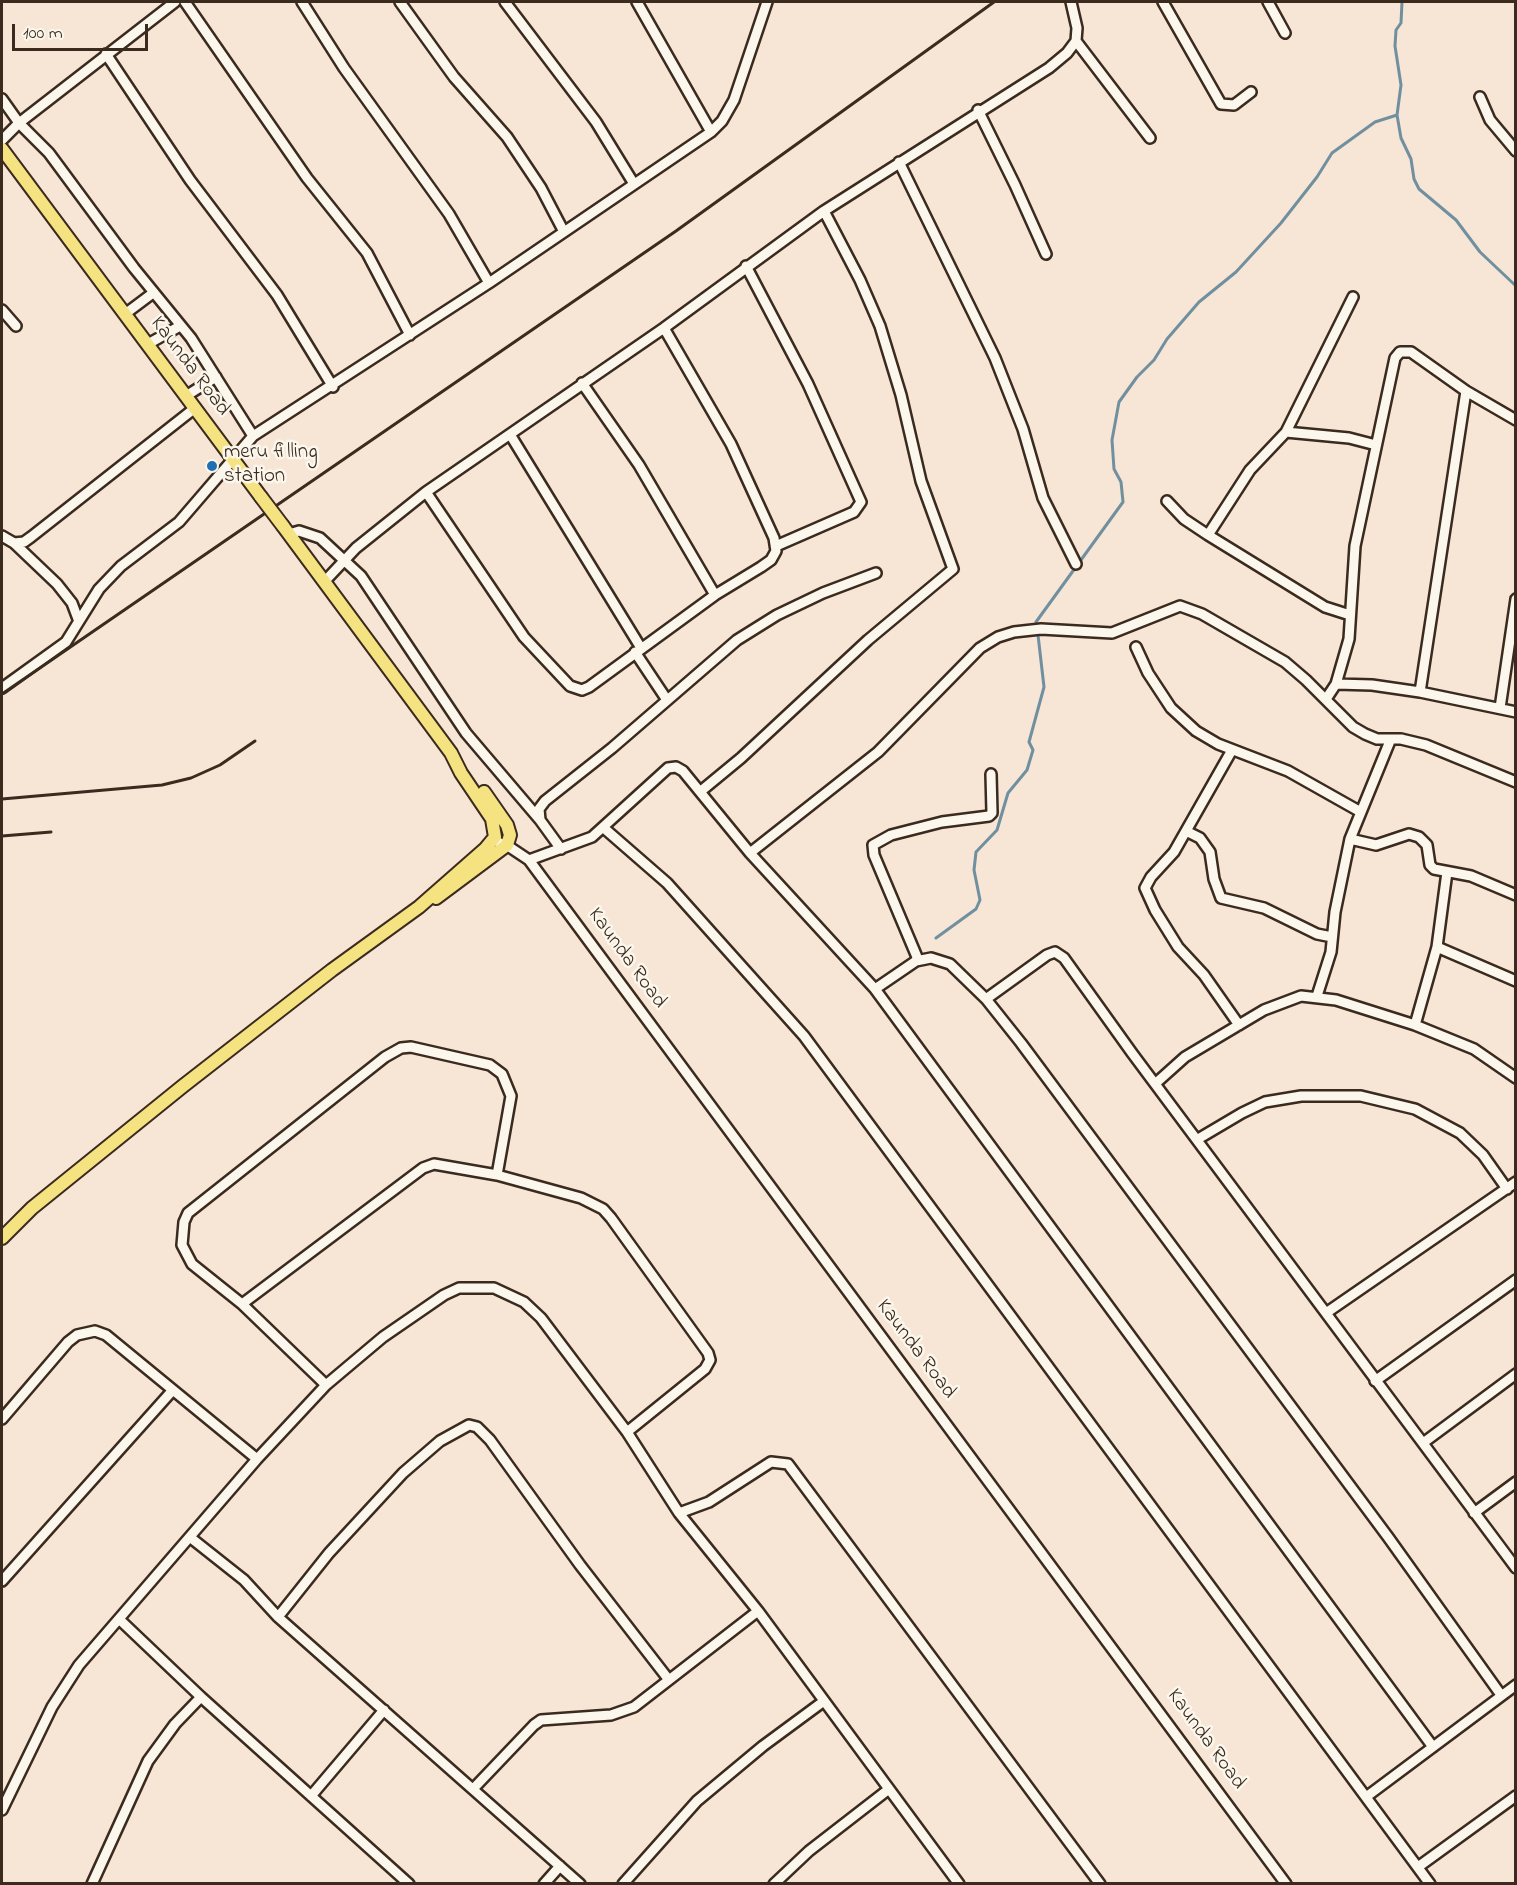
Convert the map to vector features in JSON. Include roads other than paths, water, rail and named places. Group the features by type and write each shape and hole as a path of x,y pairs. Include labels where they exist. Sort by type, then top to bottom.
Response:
{"main road":[{"name":"Kaunda Road","path":"2,149 451,753 461,773 492,819 496,832 491,849"},
{"name":"Kaunda Road","path":"451,753 467,768 507,825 510,835 507,845"},
{"path":"2,1238 32,1209 183,1086 332,970 419,907 491,849 507,845"}],"street":[{"path":"2,140 19,123 175,2"},
{"path":"185,2 307,178 367,253 410,335"},
{"path":"302,2 363,96 449,214 489,283"},
{"path":"400,2 454,77 507,137 542,188 564,232"},
{"path":"505,2 596,122 634,184"},
{"path":"637,2 711,132"},
{"path":"2,688 66,642 78,619 99,589 120,566 178,522 253,436 333,387 711,132 722,121 734,100 767,2"},
{"path":"324,582 394,515 426,492 664,328 824,211 978,110 1049,68 1067,53 1076,41 1077,28 1071,2"},
{"path":"1163,2 1221,104 1234,105 1251,92"},
{"path":"1268,2 1285,33"},
{"path":"1076,41 1150,138"},
{"path":"106,54 201,196 277,295 333,387"},
{"path":"1480,97 1490,120 1515,151"},
{"path":"2,99 19,123 50,153 180,326 216,376 253,436"},
{"path":"978,110 1046,254"},
{"path":"899,162 995,358 1023,429 1043,498 1076,564"},
{"path":"701,791 734,764 868,640 952,569 921,481 880,326 860,280 824,211"},
{"path":"746,266 808,384 861,502 854,512 776,546"},
{"path":"126,314 153,293"},
{"path":"1208,535 1250,470 1286,432 1353,297"},
{"path":"2,310 16,326"},
{"path":"148,344 180,326"},
{"path":"426,492 524,637 570,686 582,690 589,687 715,595 771,560 776,546 731,444 664,328"},
{"path":"1326,699 1336,684 1349,639 1355,546 1395,358 1400,352 1411,352 1515,420"},
{"path":"186,396 216,376"},
{"path":"582,383 634,457 715,595"},
{"path":"1420,692 1466,390"},
{"path":"14,543 24,542 32,537 195,408"},
{"path":"1286,432 1350,438 1376,445"},
{"path":"510,436 667,700"},
{"path":"1167,501 1184,519 1208,535 1325,607 1350,615"},
{"path":"286,530 320,538 361,576 476,746 540,820 561,849"},
{"path":"2,536 14,543 57,584 72,603 78,619"},
{"path":"540,820 539,809 545,801 737,640 757,627 823,593 876,573"},
{"path":"1500,708 1515,599"},
{"path":"750,853 878,752 980,648 1014,632 1060,629 1112,633 1180,606 1190,608 1285,662 1353,727 1377,739 1390,741 1401,739 1426,745 1515,782"},
{"path":"1136,647 1148,673 1171,708 1196,731 1232,750 1288,771 1359,812"},
{"path":"1336,684 1372,685 1420,692 1515,712"},
{"path":"1317,996 1332,937 1350,839 1359,812 1390,741"},
{"path":"1232,750 1174,852 1150,877 1145,888 1155,910 1178,947 1204,975 1239,1025"},
{"path":"529,860 592,837 605,829 672,767 683,771 750,853 820,926 875,989 1433,1747"},
{"path":"916,961 917,952 874,855 873,845 891,835 942,822 989,816 993,813 991,774"},
{"path":"605,829 667,883 804,1036 1430,1884"},
{"path":"1186,831 1200,838 1210,852 1214,879 1221,898 1264,908 1317,934 1332,937"},
{"path":"1350,839 1376,845 1409,834 1419,837 1427,845 1430,865 1438,872 1471,876 1515,895"},
{"name":"Kaunda Road","path":"507,845 529,860 1286,1884"},
{"path":"1415,1025 1437,947 1447,872"},
{"path":"1437,947 1515,981"},
{"path":"986,999 1047,955 1055,952 1064,958 1515,1568"},
{"path":"875,989 916,961 931,958 944,961 986,999 1388,1537 1501,1695"},
{"path":"1156,1083 1185,1057 1284,1001 1301,996 1317,996 1415,1025 1474,1049 1515,1078"},
{"path":"326,1385 242,1304 192,1264 182,1245 184,1222 188,1213 394,1052 411,1047 490,1065 502,1074 511,1096 497,1175"},
{"path":"1198,1139 1265,1102 1301,1096 1361,1096 1415,1109 1460,1133 1483,1155 1507,1189"},
{"path":"242,1304 423,1168 434,1164 497,1175 581,1198 603,1209 708,1353 710,1360 705,1369 627,1432"},
{"path":"1326,1313 1515,1182"},
{"path":"1375,1381 1515,1280"},
{"path":"2,1810 63,1687 79,1665 257,1459 326,1385 383,1337 444,1295 459,1288 494,1288 524,1302 541,1318 627,1432 679,1513 758,1611 956,1880 945,1884"},
{"path":"2,1419 68,1342 77,1335 88,1332 106,1335 171,1391 257,1459"},
{"path":"1423,1443 1515,1374"},
{"path":"2,1581 171,1391"},
{"path":"278,1617 329,1553 403,1473 445,1437 469,1425 477,1427 490,1440 580,1565 669,1680"},
{"path":"679,1513 709,1502 771,1462 788,1464 1100,1884"},
{"path":"1474,1513 1515,1482"},
{"path":"191,1538 244,1580 278,1617 580,1884"},
{"path":"473,1789 520,1738 541,1720 611,1715 634,1707 758,1611"},
{"path":"119,1619 201,1697 409,1884"},
{"path":"1366,1797 1515,1685"},
{"path":"92,1884 148,1761 175,1724 201,1697"},
{"path":"623,1884 697,1801 763,1746 824,1701"},
{"path":"311,1796 384,1710"},
{"path":"774,1884 809,1851 889,1789"},
{"path":"1418,1867 1515,1796"},
{"path":"544,1884 560,1866"}],"waterway":[{"path":"1402,2 1401,23 1396,30 1395,46 1401,85 1397,115 1401,138 1411,159 1414,179 1419,189 1456,220 1480,252 1516,286"},
{"path":"1036,622 1123,502 1121,482 1114,469 1112,440 1119,402 1137,377 1154,360 1167,339 1199,302 1236,272 1281,223 1317,177 1332,153 1375,122 1397,115"},
{"path":"936,938 976,909 980,900 974,870 976,852 997,830 1008,793 1027,770 1033,750 1029,742 1044,687 1038,635"}],"railway":[{"path":"2,694 676,231 994,2"},
{"path":"2,799 162,785 191,778 220,765 255,741"},
{"path":"2,836 51,832"}],"place":[{"name":"meru filling station","path":"212,466"}]}
